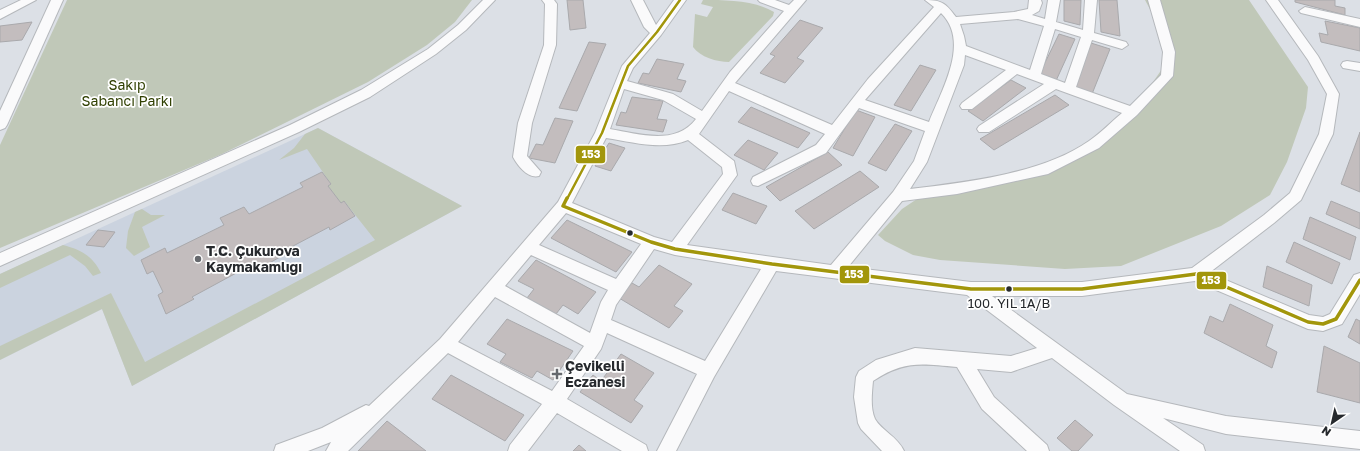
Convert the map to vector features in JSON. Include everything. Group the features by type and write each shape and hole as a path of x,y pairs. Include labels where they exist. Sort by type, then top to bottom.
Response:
{"street":[{"path":"0,15 30,0"},
{"path":"0,125 57,0"},
{"path":"0,260 304,124 384,82 443,43 473,18 489,0"},
{"path":"534,172 520,156 525,123 550,45 551,4 548,0"},
{"path":"637,0 650,27 657,32"},
{"path":"335,451 446,344 563,206 602,132 620,83 628,66 657,32 680,0"},
{"path":"764,0 796,5"},
{"path":"952,21 1019,15 1033,11 1036,3 1035,0"},
{"path":"1034,76 1050,25 1054,0"},
{"path":"1069,89 1088,35 1091,0"},
{"path":"898,196 956,189 1048,170 1094,145 1132,112 1167,76 1170,52 1154,0"},
{"path":"563,206 651,242 675,249 772,264 972,289 1082,288 1196,274 1269,219 1296,196 1305,174 1326,134 1333,94 1314,59 1272,0"},
{"path":"758,181 821,149 856,102 936,3 958,29 961,49 958,65 934,129 920,162 898,196 834,272"},
{"path":"602,132 657,141 673,140 690,134 704,118 727,85 796,5"},
{"path":"1305,11 1360,23"},
{"path":"1019,15 1122,45"},
{"path":"961,49 1132,112"},
{"path":"1347,65 1360,67"},
{"path":"967,106 1016,69"},
{"path":"620,83 668,97 704,118"},
{"path":"984,129 1055,83"},
{"path":"727,85 834,132"},
{"path":"856,102 934,129"},
{"path":"675,249 730,175 729,165 690,134"},
{"path":"517,451 555,402 595,344 610,302 618,287 651,242"},
{"path":"528,247 618,287"},
{"path":"666,451 708,372 772,264"},
{"path":"1196,274 1302,320 1323,324 1336,318 1360,280"},
{"path":"494,289 595,344"},
{"path":"972,289 1120,399 1196,451"},
{"path":"602,323 708,372"},
{"path":"446,344 555,402 639,451"},
{"path":"895,451 867,423 862,397 865,378 882,366 915,356 1011,364 1054,350"},
{"path":"962,360 988,403 1040,451"},
{"path":"1120,399 1226,425 1360,440"},
{"path":"283,451 327,435 385,402"}],"shaded area":[{"name":"T.C. Çukurova Kaymakamlığı","path":"318,128 462,206 132,386 102,309 0,360 0,274"}],"green space":[{"name":"Sakıp Sabancı Parkı","path":"67,0 472,0 455,22 427,45 368,82 222,154 0,248 0,145"},
{"path":"703,0 749,3 774,12 773,16 729,62 719,61 700,54 693,47 695,14 707,17 713,7 701,4"},
{"path":"1145,0 1249,0 1308,87 1306,108 1287,162 1270,195 1221,226 1121,266 1065,269 940,260 913,255 885,241 878,235 902,209 920,197 951,186 1072,159 1109,128 1151,85 1162,69 1164,54 1159,26"},
{"path":"318,128 462,206 132,386 102,309 0,360 0,346 111,293 145,362 375,240 345,202 341,203 328,186 331,184 307,149 279,160 294,148 305,134"},
{"path":"142,209 151,215 165,215 142,227 150,247 134,256 126,248 128,231 135,212"},
{"path":"63,245 81,251 94,262 101,273 93,276 85,266 70,255 0,288 0,274"}],"building":[{"path":"567,0 583,0 586,28 570,30"},
{"path":"1064,0 1081,0 1080,25 1064,21"},
{"path":"1099,0 1117,0 1120,36 1101,32"},
{"path":"1295,0 1335,0 1335,6 1345,8 1345,15 1295,2"},
{"path":"800,20 823,28 797,58 804,61 785,83 760,73 775,56 770,54"},
{"path":"1325,21 1360,28 1360,51 1321,42 1319,33 1328,35"},
{"path":"32,22 22,40 0,42 0,26"},
{"path":"1059,34 1075,39 1055,83 1038,77"},
{"path":"589,42 606,44 577,111 559,108"},
{"path":"1091,43 1110,49 1092,94 1072,87"},
{"path":"657,59 684,64 677,79 686,81 681,92 638,83 643,73 649,74"},
{"path":"920,65 936,70 911,111 894,105"},
{"path":"1011,80 1026,88 983,121 968,111"},
{"path":"1055,95 1069,105 994,150 980,139"},
{"path":"632,97 663,101 657,119 667,120 663,132 616,125 621,112 626,113"},
{"path":"751,107 810,133 798,148 738,122"},
{"path":"856,110 875,117 853,156 833,148"},
{"path":"555,118 573,121 555,163 529,158 536,144 543,145"},
{"path":"895,124 912,131 886,171 868,163"},
{"path":"1360,132 1360,192 1341,184"},
{"path":"748,140 778,153 764,170 734,155"},
{"path":"609,143 625,148 611,171 595,166"},
{"path":"828,152 842,165 780,201 766,187"},
{"path":"860,171 879,187 814,229 795,211"},
{"name":"T.C. Çukurova Kaymakamlığı","path":"322,172 331,184 328,186 341,203 344,201 355,216 330,230 329,227 278,254 280,257 255,271 251,265 192,297 194,299 166,314 158,295 163,292 153,271 147,274 141,260 165,248 167,253 224,225 220,218 244,207 249,214 303,187 300,183"},
{"path":"733,193 767,206 756,224 722,210"},
{"path":"1331,201 1360,213 1360,229 1326,214"},
{"path":"1310,217 1356,237 1350,260 1303,239"},
{"path":"567,220 632,252 616,272 551,238"},
{"path":"98,230 115,232 104,247 86,245"},
{"path":"1294,242 1340,263 1332,284 1286,262"},
{"path":"536,260 596,292 578,314 563,305 556,314 527,298 534,289 518,281"},
{"path":"659,265 692,284 674,306 683,311 669,328 619,298 632,283 639,287"},
{"path":"1267,266 1312,285 1309,306 1263,287"},
{"path":"1230,304 1273,325 1266,346 1277,352 1272,368 1204,333 1210,316 1223,322"},
{"path":"507,319 573,351 553,380 537,371 532,378 500,362 506,354 487,344"},
{"path":"1356,319 1360,321 1360,344 1348,337"},
{"path":"1324,346 1360,363 1360,403 1317,392"},
{"path":"621,354 654,373 634,400 643,406 631,423 580,392 593,375 601,381"},
{"path":"451,375 524,415 505,441 432,399"},
{"path":"1075,420 1093,435 1078,451 1072,451 1057,438"},
{"path":"387,421 426,451 358,451"},
{"path":"579,445 586,451 573,451"}],"transit line":[{"name":"153","path":"680,0 657,32 628,66 602,133 563,206 651,242 675,249 772,264 971,289 1082,289 1196,274 1308,322 1323,324 1336,319 1360,280"}],"place":[{"name":"T.C. Çukurova Kaymakamlığı","path":"198,259"},
{"name":"100. YIL 1A/B","path":"1009,289"},
{"name":"Çevikelli Eczanesi","path":"557,374"}]}
